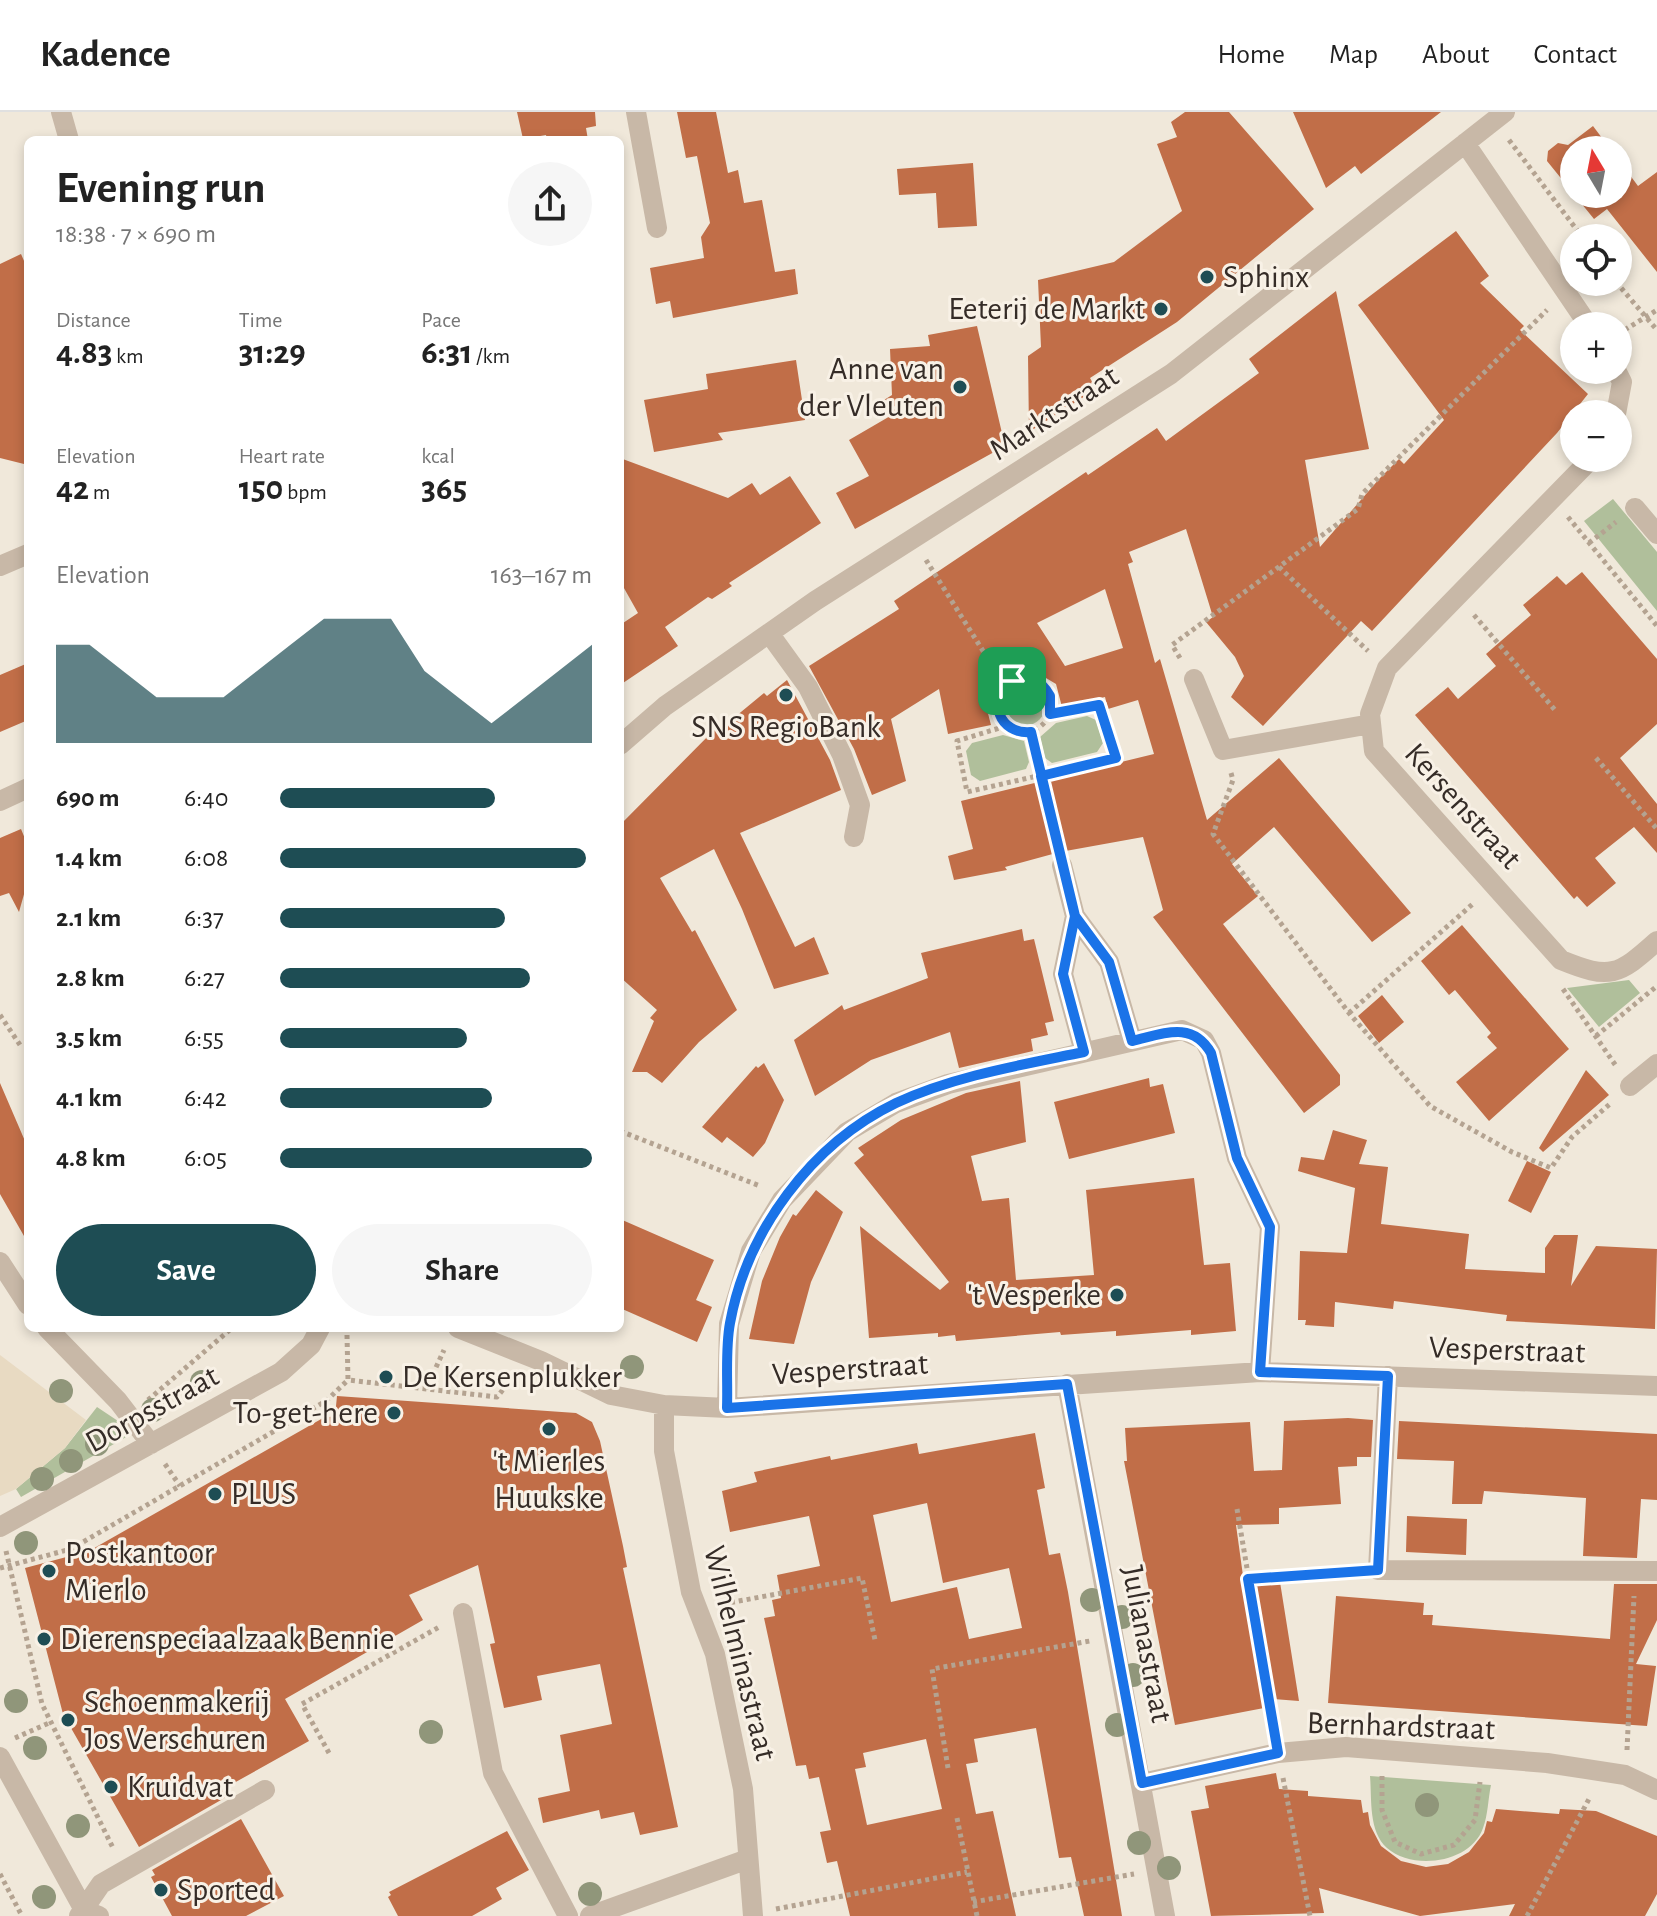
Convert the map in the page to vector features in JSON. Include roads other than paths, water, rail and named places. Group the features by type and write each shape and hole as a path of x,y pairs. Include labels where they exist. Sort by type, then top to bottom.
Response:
{"street":[{"path":"61,112 68,136"},
{"path":"636,112 657,228"},
{"name":"Marktstraat","path":"624,742 665,706 769,633 1171,374 1500,116"},
{"path":"1465,143 1579,312"},
{"name":"Kersenstraat","path":"1578,472 1387,668 1370,714 1374,751 1561,960 1595,974 1626,968 1654,949"},
{"path":"1635,508 1657,534"},
{"path":"0,566 24,556"},
{"path":"769,633 808,687 842,755 860,805 854,837"},
{"path":"1194,679 1223,750 1371,724"},
{"path":"0,801 24,790"},
{"path":"1062,865 1075,916 1109,962 1132,1041"},
{"path":"1075,916 1063,974 1084,1052"},
{"path":"727,1408 729,1324 751,1251 782,1200 847,1132 896,1103 962,1080 1182,1030 1204,1040 1211,1053 1237,1158 1270,1227 1260,1372"},
{"path":"1630,1086 1657,1064"},
{"path":"3,1278 24,1301"},
{"path":"51,1332 130,1415 151,1444"},
{"name":"Dorpsstraat","path":"2,1521 281,1372 311,1345 318,1332"},
{"name":"Vesperstraat","path":"453,1334 530,1357 611,1395 664,1405 727,1408 1260,1372 1657,1386"},
{"path":"1388,1376 1378,1570 1657,1571"},
{"name":"Julianastraat","path":"1067,1384 1165,1916"},
{"name":"Wilhelminastraat","path":"664,1405 664,1451 691,1592 715,1654 743,1789 752,1915"},
{"path":"463,1613 493,1773 568,1916"},
{"name":"Bernhardstraat","path":"1142,1783 1278,1753 1346,1747 1604,1771 1625,1775 1657,1790"},
{"path":"0,1757 87,1914"},
{"path":"87,1914 101,1884 265,1790"},
{"path":"590,1916 748,1859"}],"place":[{"name":"Sphinx","path":"1207,277"},
{"name":"Eeterij de Markt","path":"1161,309"},
{"name":"Anne van der Vleuten","path":"960,387"},
{"name":"SNS RegioBank","path":"786,695"},
{"name":"'t Vesperke","path":"1117,1295"},
{"name":"De Kersenplukker","path":"386,1377"},
{"name":"To-get-here","path":"394,1413"},
{"name":"'t Mierles Huukske","path":"549,1429"},
{"name":"PLUS","path":"215,1494"},
{"name":"Postkantoor Mierlo","path":"49,1571"},
{"name":"Dierenspeciaalzaak Bennie","path":"44,1639"},
{"name":"Schoenmakerij Jos Verschuren","path":"68,1720"},
{"name":"Kruidvat","path":"111,1787"},
{"name":"Sported","path":"161,1890"}]}
